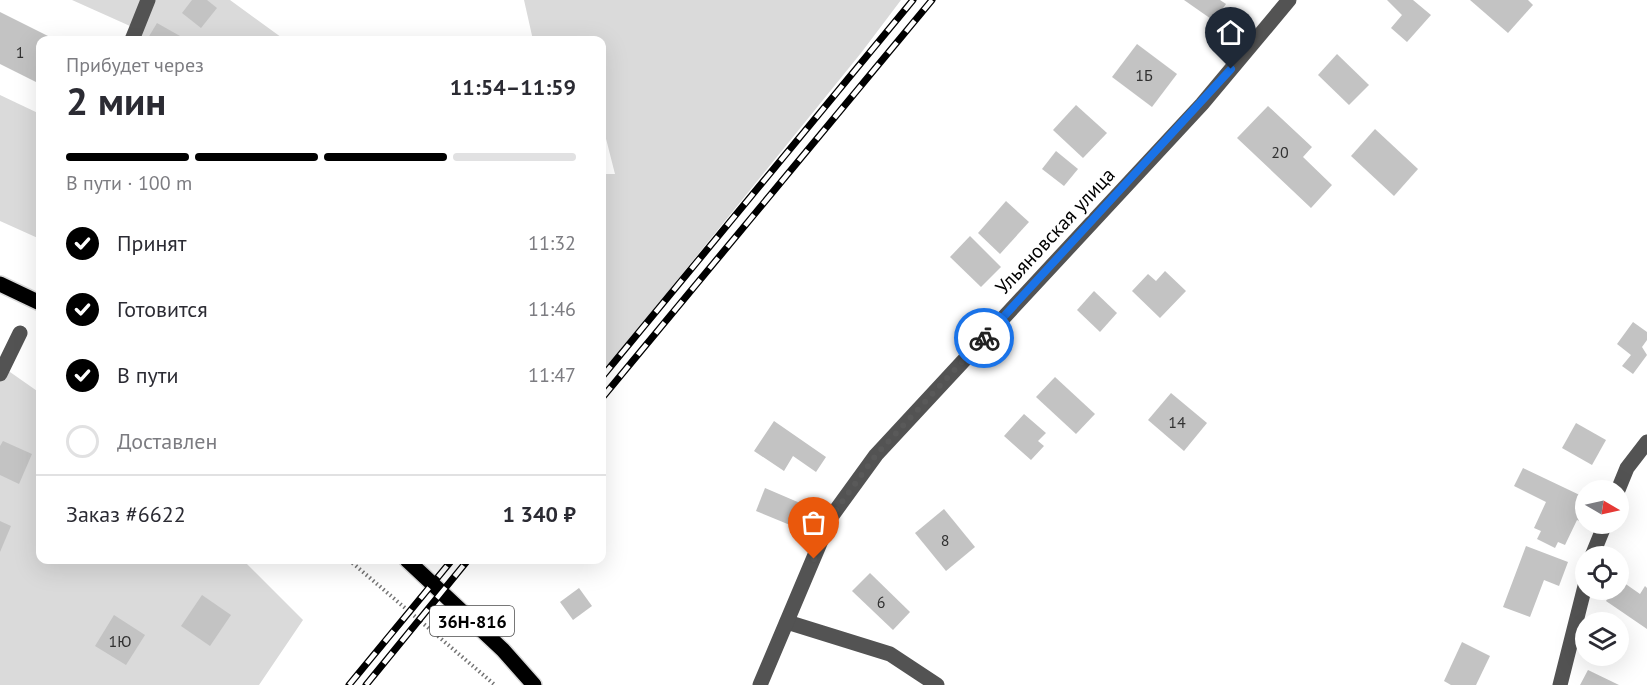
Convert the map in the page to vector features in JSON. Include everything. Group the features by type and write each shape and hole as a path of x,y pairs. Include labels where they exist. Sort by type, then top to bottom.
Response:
{"main road":[{"path":"0,284 36,301"},
{"name":"36Н-816","path":"412,564 503,650 534,685"}],"street":[{"path":"134,36 148,0"},
{"name":"Ульяновская улица","path":"760,685 831,517 876,455 1202,104 1289,0"},
{"path":"0,374 20,333"},
{"path":"1622,480 1627,468 1647,442"},
{"path":"1560,685 1581,600"},
{"path":"787,622 890,654 937,685"}],"path":[{"path":"354,564 495,685"}],"shaded area":[{"path":"72,0 230,0 280,36 125,36 130,26"},
{"path":"524,0 901,0 861,53 606,368 606,174 615,174 606,139 606,36 532,36"},
{"path":"0,95 36,112 36,237 0,221"},
{"path":"0,365 36,390 36,564 247,564 303,620 259,685 0,685"}],"building":[{"path":"192,0 207,0 217,8 201,28 182,13"},
{"path":"1184,0 1220,0 1226,4 1214,21"},
{"path":"1387,0 1413,0 1431,15 1407,42 1391,28 1402,15"},
{"path":"1470,0 1528,0 1533,5 1508,33"},
{"path":"0,12 48,36 36,36 36,82 0,64"},
{"path":"157,23 180,36 149,36"},
{"path":"1137,44 1177,74 1152,107 1112,77"},
{"path":"1337,54 1369,85 1349,105 1318,75"},
{"path":"1076,105 1107,133 1083,158 1053,130"},
{"path":"1268,106 1312,147 1303,157 1332,185 1311,208 1237,138"},
{"path":"1375,129 1418,169 1394,196 1351,156"},
{"path":"1056,151 1078,169 1064,186 1042,169"},
{"path":"1006,201 1029,222 1000,254 978,233"},
{"path":"970,236 1001,267 981,287 950,257"},
{"path":"1165,271 1186,291 1160,318 1132,291 1148,274 1156,281"},
{"path":"1094,291 1117,313 1100,332 1077,310"},
{"path":"1633,322 1647,332 1647,340 1642,347 1647,355 1633,374 1622,366 1631,355 1617,344"},
{"path":"1055,377 1095,414 1076,434 1036,397"},
{"path":"1171,393 1207,423 1184,451 1148,420"},
{"path":"1024,414 1046,433 1038,441 1044,446 1031,460 1004,436"},
{"path":"774,421 826,457 816,472 793,456 784,471 754,451"},
{"path":"1576,423 1606,440 1592,465 1562,448"},
{"path":"3,441 32,454 19,484 0,475 0,446"},
{"path":"1523,468 1575,493 1575,524 1565,545 1558,542 1555,548 1537,539 1541,531 1534,528 1546,502 1514,486"},
{"path":"765,488 800,503 790,525 756,511"},
{"path":"944,509 975,547 946,571 915,533"},
{"path":"0,521 11,526 0,552"},
{"path":"1526,546 1568,562 1559,586 1544,580 1530,617 1503,607"},
{"path":"870,573 910,612 893,630 852,591"},
{"path":"1629,586 1640,594 1645,586 1647,588 1647,629 1629,617 1629,612 1622,612 1606,601 1629,600"},
{"path":"579,588 592,606 573,620 560,602"},
{"path":"202,595 231,615 210,646 181,626"},
{"path":"114,615 145,635 126,665 95,646"},
{"path":"1462,642 1490,656 1476,685 1451,685 1444,681"},
{"path":"1588,670 1619,685 1580,685"}],"railway":[{"path":"606,372 913,0"},
{"path":"606,393 932,0"},
{"path":"349,685 449,564"},
{"path":"366,685 465,564"}],"way so far":[{"path":"814,559 831,517 876,455 984,338"}],"route":[{"path":"984,338 1202,104 1231,69"}]}
